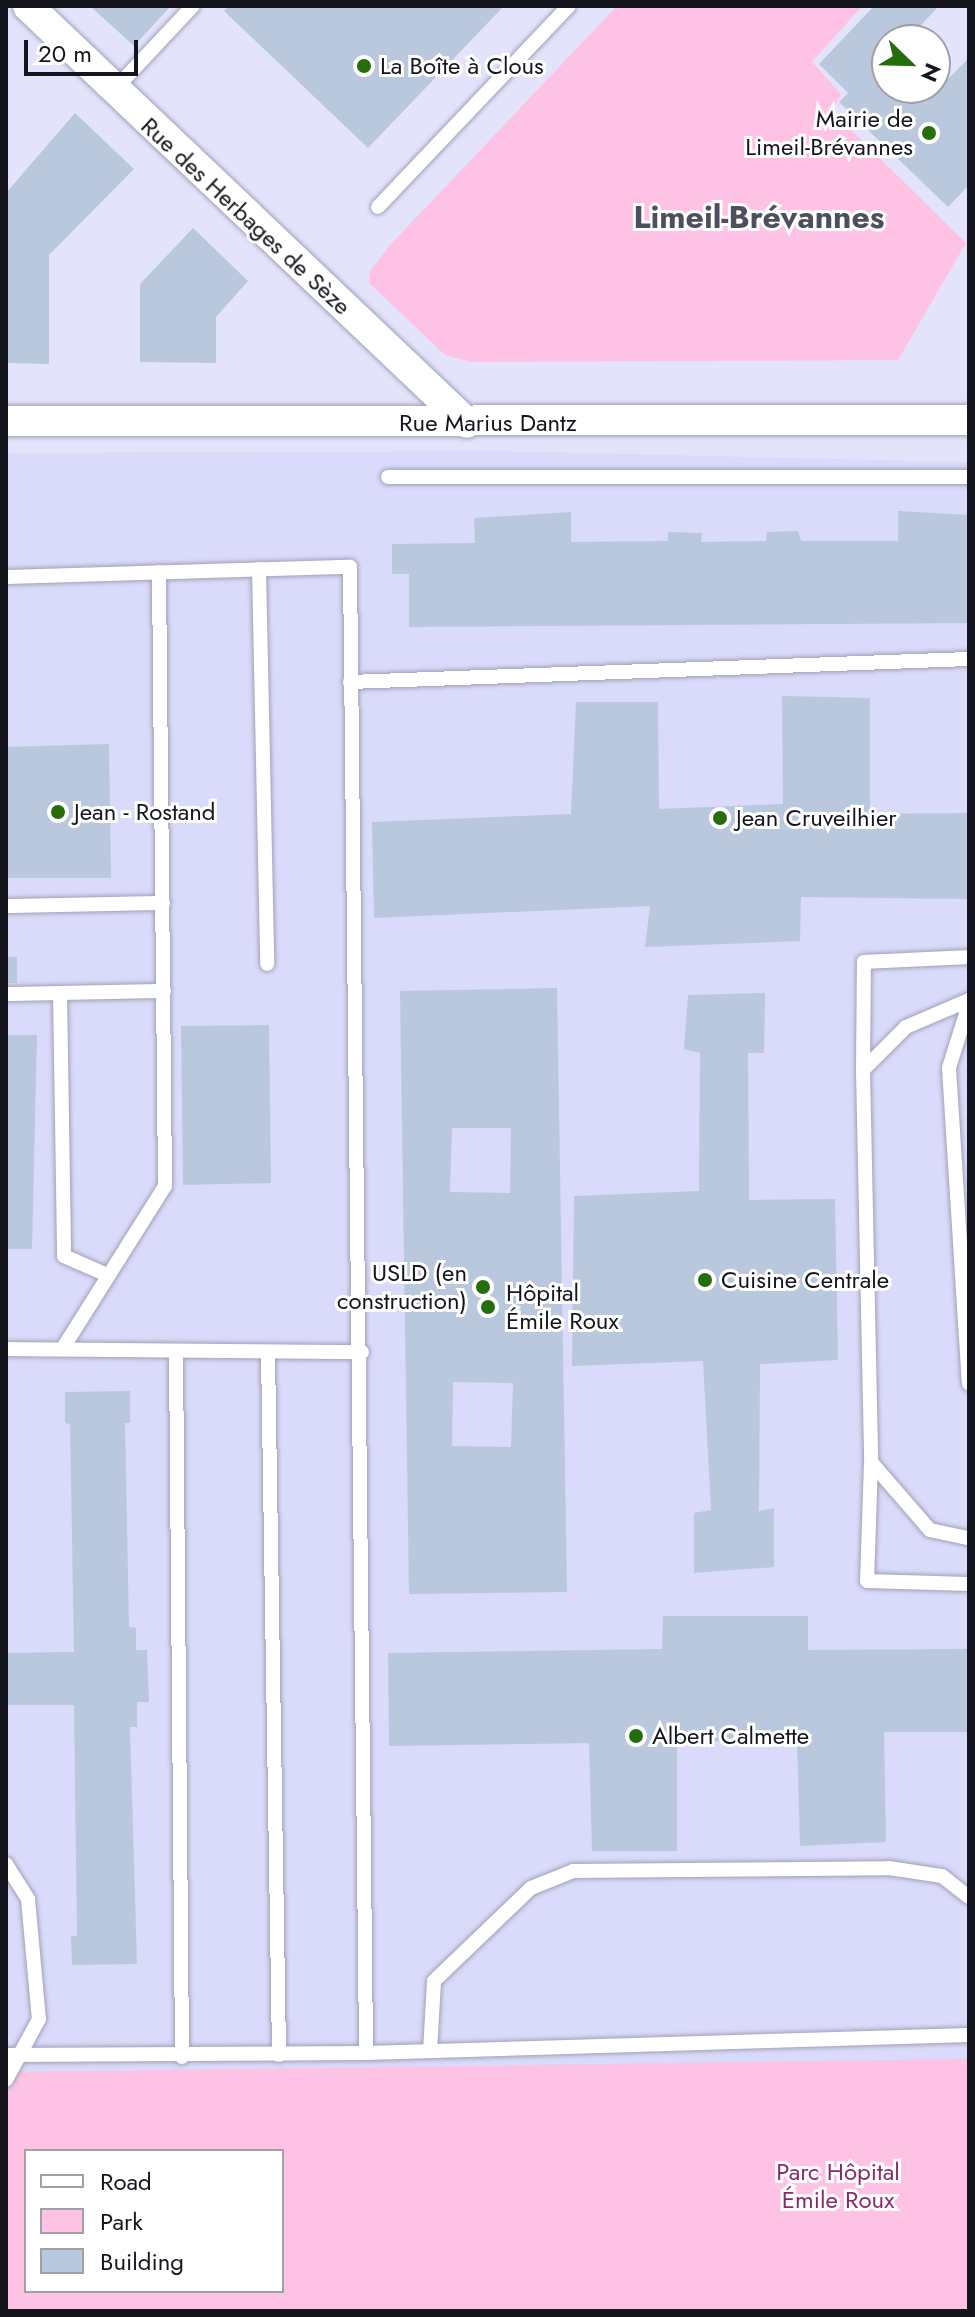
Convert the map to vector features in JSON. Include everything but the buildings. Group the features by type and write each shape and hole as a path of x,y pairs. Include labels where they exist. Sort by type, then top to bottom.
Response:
{"street":[{"name":"Rue des Herbages de Sèze","path":"28,6 467,423"},
{"name":"Rue Marius Dantz","path":"6,421 467,423 969,420"}],"lane":[{"path":"114,90 193,6"},
{"path":"378,207 569,6"},
{"path":"388,477 969,477"},
{"path":"6,577 350,567 362,1352 366,2053"},
{"path":"259,569 267,964"},
{"path":"63,1348 105,1274 165,1186 159,572"},
{"path":"350,682 969,659"},
{"path":"6,906 163,903"},
{"path":"969,957 864,962 863,1070 871,1462 867,1581 969,1584"},
{"path":"6,994 164,991"},
{"path":"60,993 64,1256 105,1274"},
{"path":"863,1070 906,1027 969,1002"},
{"path":"969,1002 949,1068 969,1383"},
{"path":"6,1349 362,1352"},
{"path":"176,1352 182,2057"},
{"path":"268,1352 279,2055"},
{"path":"871,1462 930,1530 969,1538"},
{"path":"6,1864 28,1899 39,2019 14,2055 6,2080"},
{"path":"430,2051 434,1981 531,1888 573,1871 889,1868 942,1876 969,1897"},
{"path":"14,2055 279,2055 969,2035"}],"shaded area":[{"name":"Hôpital Émile Roux","path":"495,451 969,462 969,2311 6,2311 6,453"}],"green space":[{"path":"617,6 862,6 812,62 841,94 832,111 966,243 898,360 471,362 445,355 369,283 370,271 390,245"},
{"name":"Parc Hôpital Émile Roux","path":"969,2059 969,2311 6,2311 6,2072"}],"place":[{"name":"La Boîte à Clous","path":"364,66"},
{"name":"Mairie de Limeil-Brévannes","path":"929,133"},
{"name":"Jean - Rostand","path":"58,812"},
{"name":"Jean Cruveilhier","path":"720,818"},
{"name":"Cuisine Centrale","path":"705,1280"},
{"name":"USLD (en construction)","path":"483,1287"},
{"name":"Hôpital Émile Roux","path":"488,1307"},
{"name":"Albert Calmette","path":"636,1736"}],"district":[{"name":"Limeil-Brévannes","path":"759,217"}]}
